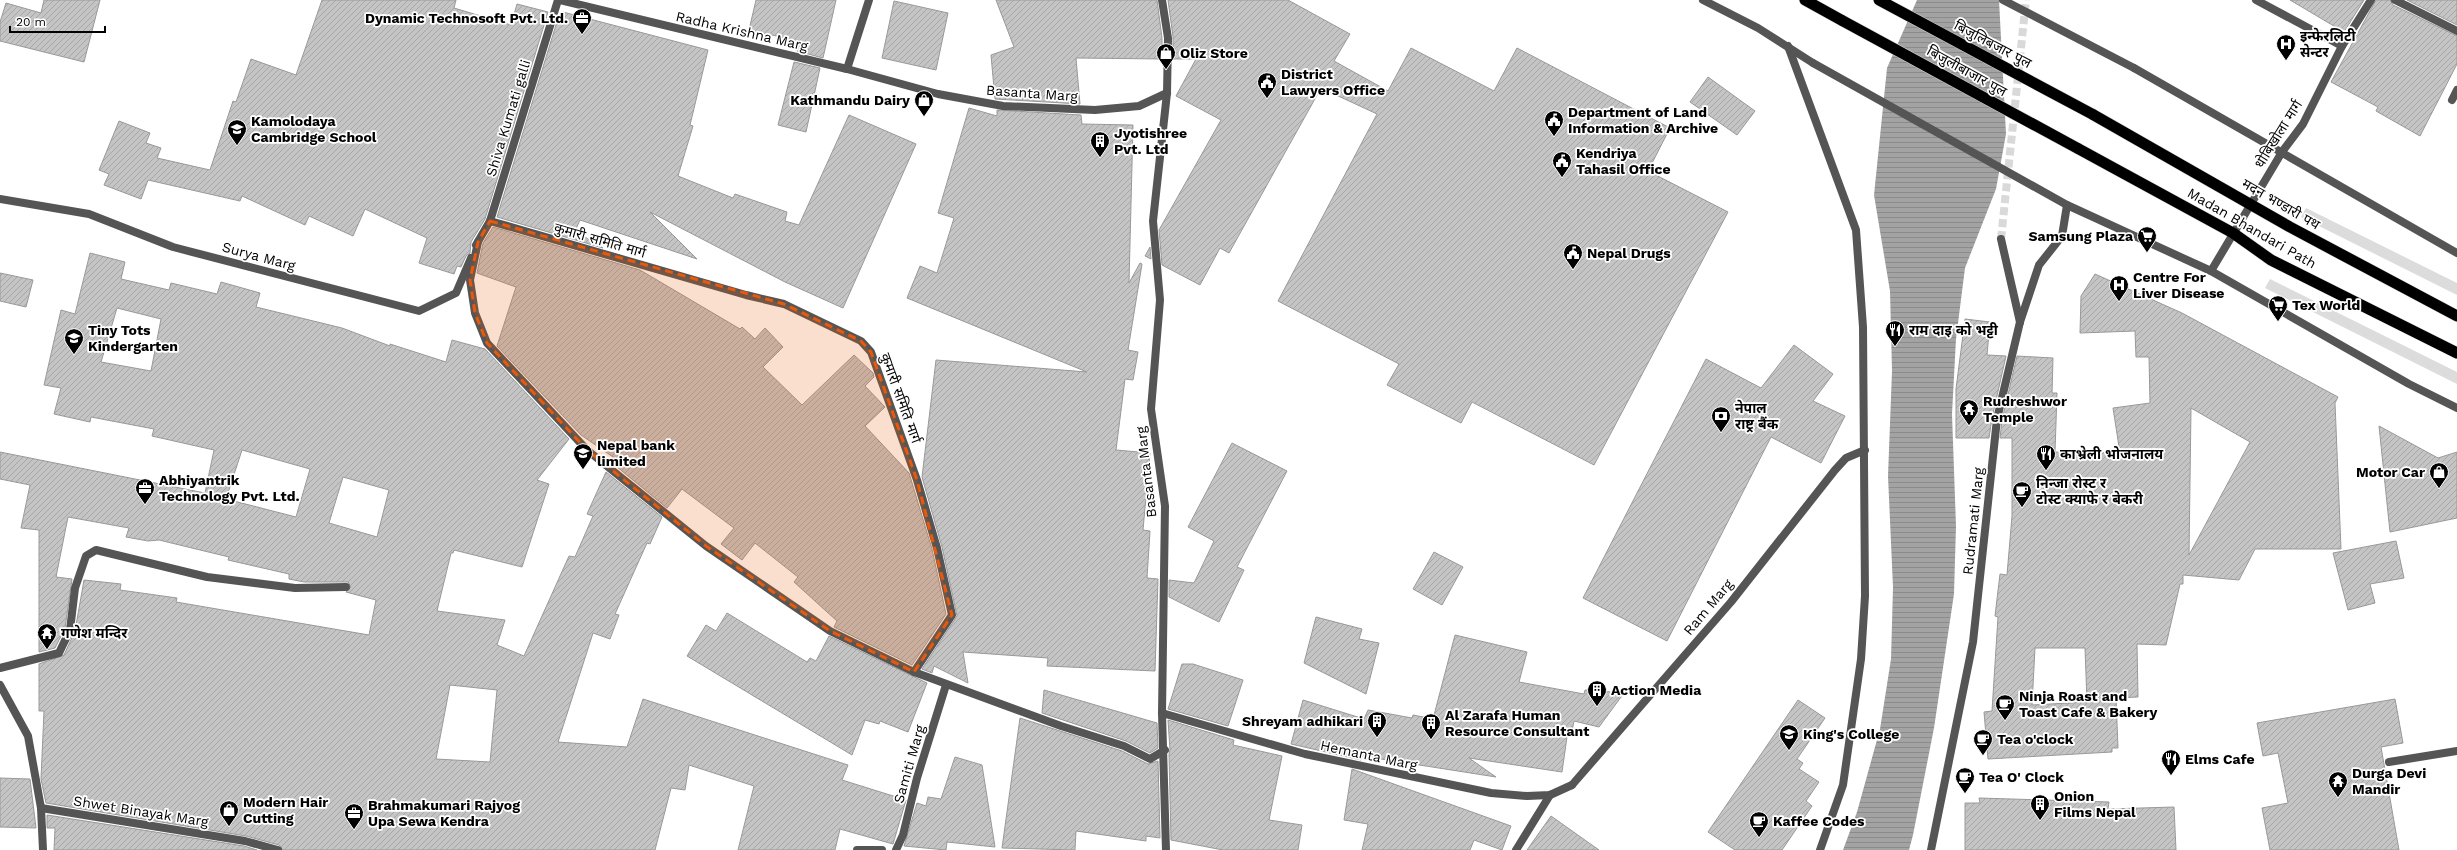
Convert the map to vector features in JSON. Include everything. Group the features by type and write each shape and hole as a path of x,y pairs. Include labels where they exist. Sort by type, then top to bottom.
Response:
{"highway":[{"name":"बिजुलीबाजार पुल","path":"1805,0 2077,148"},
{"name":"बिजुलिबजार पुल","path":"1879,0 2092,114"},
{"name":"मदन भण्डारी पथ","path":"2092,114 2290,227 2457,316"},
{"name":"Madan Bhandari Path","path":"2077,148 2233,233 2271,260 2457,353"}],"street":[{"name":"Radha Krishna Marg","path":"559,0 847,69"},
{"name":"Shiva Kumati galli","path":"478,242 490,221 559,0"},
{"path":"847,69 869,0"},
{"name":"Basanta Marg","path":"1162,0 1168,38 1167,93 1153,221 1160,300 1151,409 1165,506 1162,713 1165,750 1166,850"},
{"path":"1703,0 1758,28 1813,63 2067,205 2211,271 2402,381 2457,408"},
{"path":"2003,0 2134,68 2282,152 2316,174 2457,253"},
{"path":"2256,0 2342,46"},
{"name":"धोबिखोला मार्ग","path":"2211,271 2250,203 2282,152 2303,124 2342,46 2371,0"},
{"path":"2395,0 2457,31"},
{"path":"1788,46 1856,230 1863,327 1865,596 1861,659 1842,784 1820,850"},
{"name":"Basanta Marg","path":"847,69 938,94 1003,106 1095,110 1139,106 1167,93"},
{"path":"2452,100 2457,90"},
{"name":"Surya Marg","path":"0,199 88,214 172,247 419,311 456,293 478,242"},
{"name":"Rudramati Marg","path":"1931,850 1973,642 1998,418 2020,322 2040,265 2062,236 2067,205"},
{"name":"कुमारी समिति मार्ग","path":"490,221 746,295 784,304 861,341 871,352 917,480 937,548 952,615 914,672"},
{"path":"2001,239 2020,322"},
{"path":"478,242 470,280 475,313 487,343 587,450 706,546 830,631 914,672 1061,726 1124,746 1150,759 1165,750"},
{"name":"Ram Marg","path":"1572,784 1731,602 1835,470 1846,458 1865,450"},
{"path":"0,668 59,653 70,630 75,588 86,556 96,550 207,577 295,588 346,587"},
{"path":"0,685 28,736 41,808 43,850"},
{"name":"Samiti Marg","path":"896,850 903,835 917,778 946,685"},
{"name":"Hemanta Marg","path":"1162,713 1305,754 1392,774 1491,793 1527,796 1550,795 1572,784"},
{"path":"2389,762 2457,751"},
{"path":"1516,850 1550,795"},
{"name":"Shwet Binayak Marg","path":"41,808 245,841 278,850"},
{"path":"857,850 882,850"}],"highlighted area":[{"path":"490,221 784,304 861,341 871,352 917,480 952,615 914,672 830,631 706,546 587,450 487,343 475,313 470,280 478,242"}],"shaded area":[{"path":"1917,0 1999,0 2006,134 1996,189 1965,268 1956,339 1952,414 1956,526 1954,594 1934,728 1913,835 1909,850 1843,850 1857,812 1880,729 1891,659 1893,587 1888,476 1892,371 1890,291 1874,195 1887,68"},
{"path":"2306,208 2457,283 2457,295 2301,217"},
{"path":"2270,279 2457,372 2457,384 2265,288"}],"building":[{"path":"44,0 100,0 84,62 0,41 0,22 6,3 41,13"},
{"path":"322,0 456,0 454,8 511,25 517,4 548,12 485,219 471,242 470,253 466,256 461,267 457,266 454,274 419,263 427,238 365,209 353,236 309,216 305,225 242,196 240,201 148,180 141,199 104,185 109,174 99,170 119,121 150,133 146,143 161,148 157,158 210,170 233,101 236,102 251,59 296,75"},
{"path":"756,0 836,0 823,58 797,51 799,41 749,30"},
{"path":"996,0 1157,0 1162,38 1162,59 1076,58 1080,104 995,99 991,55 1014,47"},
{"name":"Nepal Drugs","path":"1168,0 1288,0 1350,34 1334,61 1388,91 1411,48 1494,91 1517,48 1670,128 1648,171 1728,212 1594,465 1472,402 1461,423 1387,385 1399,364 1278,301 1377,114 1321,88 1229,253 1220,248 1200,285 1162,265 1159,230 1221,120 1176,96 1196,59 1173,59 1173,37"},
{"path":"2290,0 2364,0 2344,32"},
{"path":"2376,0 2390,0 2393,5 2457,36 2457,64 2420,136 2376,111 2378,107 2331,82"},
{"path":"2407,0 2457,0 2457,25"},
{"path":"894,1 948,13 936,70 882,58"},
{"path":"563,12 708,50 690,125 693,126 678,176 733,198 735,194 787,212 785,221 799,225 849,115 916,144 843,308 785,282 650,212 697,259 580,220 575,231 603,248 497,217 559,15 562,16"},
{"path":"794,62 820,68 806,132 778,125"},
{"path":"1708,77 1755,111 1737,135 1690,102"},
{"path":"969,108 997,116 997,110 1081,115 1082,124 1133,125 1129,283 1140,263 1142,264 1128,350 1138,352 1133,380 1125,379 1116,450 1150,453 1143,530 1150,531 1147,578 1158,579 1155,671 1047,666 1048,658 963,652 968,683 934,666 932,673 922,669 957,616 942,547 922,477 936,360 1087,372 907,298 920,266 937,273 954,218 938,213"},
{"path":"493,227 640,270 740,329 742,327 755,339 765,328 783,347 763,367 802,405 854,355 873,373 874,377 865,386 885,407 865,426 909,473 932,549 946,614 912,665 834,627 837,621 794,582 798,577 755,543 742,560 721,544 734,528 682,489 667,508 611,462 613,457 581,435 497,346 516,287 477,273 483,243"},
{"path":"1150,247 1151,259 1145,256"},
{"path":"90,253 125,262 121,279 169,290 171,283 217,294 221,282 260,293 256,307 342,328 390,346 390,344 446,362 452,340 485,349 569,439 537,480 549,484 522,567 454,550 453,553 451,553 437,611 505,620 497,645 524,656 569,556 575,557 593,516 587,514 606,472 662,517 650,544 647,543 615,614 619,615 610,639 593,633 558,742 627,747 643,699 848,765 842,780 906,800 893,844 840,829 835,850 738,850 754,786 689,765 685,790 671,788 655,850 283,850 279,845 246,836 46,803 41,779 44,711 39,711 39,664 64,655 75,631 84,580 121,584 120,590 177,598 176,602 369,635 376,600 346,592 351,587 348,582 304,582 289,579 289,574 228,560 229,557 159,540 148,541 126,537 129,528 68,517 56,577 72,579 65,628 55,648 39,652 39,530 21,528 30,485 0,479 0,452 205,493 214,450 152,436 154,429 91,417 90,422 54,414 61,388 44,385 61,310 75,314","holes":["117,308 161,319 151,371 101,362","242,450 310,469 296,517 226,499","343,477 389,490 377,537 329,523","450,685 497,690 490,762 436,759"]},
{"path":"0,273 33,280 26,307 0,301"},
{"path":"2095,274 2182,313 2338,397 2335,403 2341,549 2255,549 2239,580 2183,575 2183,584 2180,584 2166,645 2137,644 2138,697 2116,698 2118,748 2112,748 2112,752 1988,759 1984,712 1992,711 1998,617 1995,616 2000,574 2007,575 2012,516 2012,438 2000,438 2002,420 2017,356 2053,358 2052,393 2057,393 2055,452 2120,453 2113,408 2150,403 2149,357 2136,357 2135,331 2080,333 2081,296","holes":["2191,408 2250,442 2189,555","2035,648 2085,648 2087,702 2032,705"]},
{"path":"1965,319 1990,322 1987,355 2006,356 1989,438 1956,438 1956,389"},
{"path":"1794,345 1833,374 1813,401 1845,416 1821,463 1771,437 1667,641 1583,598 1706,359 1761,388"},
{"path":"2379,426 2438,458 2457,452 2457,518 2390,532"},
{"path":"1232,443 1287,471 1237,567 1244,570 1219,622 1169,597 1169,580 1194,583 1214,541 1188,527"},
{"path":"2396,541 2404,578 2370,584 2375,603 2348,610 2333,553"},
{"path":"1434,552 1463,567 1442,605 1413,589"},
{"path":"727,613 807,662 810,658 816,661 829,636 927,683 908,732 880,721 879,724 865,720 852,755 687,656 706,625 716,631"},
{"path":"1316,617 1362,629 1359,639 1379,643 1366,694 1304,663"},
{"path":"1455,635 1527,652 1519,682 1584,694 1585,690 1624,693 1599,727 1574,721 1572,731 1568,730 1562,772 1469,758 1496,777 1362,756 1361,760 1291,744 1303,700 1364,719 1368,710 1412,718 1413,715 1433,719"},
{"path":"1182,664 1193,664 1243,680 1228,726 1168,709"},
{"path":"1044,690 1157,723 1158,748 1150,753 1126,741 1042,713"},
{"path":"2395,699 2403,743 2381,747 2399,850 2270,850 2262,808 2288,803 2278,753 2263,756 2257,723"},
{"path":"1798,700 1825,718 1797,759 1803,763 1799,769 1819,782 1806,801 1812,806 1782,850 1735,850 1708,832"},
{"path":"1020,718 1122,751 1148,764 1158,761 1160,838 1146,836 1146,841 1076,831 1075,850 1002,848"},
{"path":"1168,720 1234,740 1233,745 1282,756 1269,820 1302,825 1298,850 1223,850 1171,840 1170,750"},
{"path":"955,757 982,765 995,847 947,842 946,850 904,846 917,803 926,806 928,797 941,799"},
{"path":"1352,769 1511,826 1502,850 1474,840 1470,850 1362,850 1368,824 1344,820"},
{"path":"0,778 30,779 36,828 0,827"},
{"path":"1979,798 2109,802 2108,809 2174,807 2176,850 1965,850 1965,803 1980,803"},
{"path":"47,815 244,846 257,850 54,850 55,828 47,828"},
{"path":"1551,816 1599,850 1527,850"}],"tunnel":[{"path":"2001,239 2026,0"}],"place":[{"name":"Dynamic Technosoft Pvt. Ltd.","path":"582,35"},
{"name":"इन्फेरलिटी सेन्टर","path":"2286,61"},
{"name":"Oliz Store","path":"1166,70"},
{"name":"District Lawyers Office","path":"1267,99"},
{"name":"Kathmandu Dairy","path":"924,117"},
{"name":"Department of Land Information & Archive","path":"1554,137"},
{"name":"Kamolodaya Cambridge School","path":"237,146"},
{"name":"Jyotishree Pvt. Ltd","path":"1100,158"},
{"name":"Kendriya Tahasil Office","path":"1562,178"},
{"name":"Samsung Plaza","path":"2147,253"},
{"name":"Nepal Drugs","path":"1573,270"},
{"name":"Centre For Liver Disease","path":"2119,302"},
{"name":"Tex World","path":"2278,322"},
{"name":"राम दाइ को भट्टी","path":"1895,347"},
{"name":"Tiny Tots Kindergarten","path":"74,355"},
{"name":"Rudreshwor Temple","path":"1969,426"},
{"name":"नेपाल राष्ट्र बैंक","path":"1721,433"},
{"name":"Nepal bank limited","path":"583,470"},
{"name":"काभ्रेली भोजनालय","path":"2046,471"},
{"name":"Motor Car","path":"2439,489"},
{"name":"Abhiyantrik Technology Pvt. Ltd.","path":"145,505"},
{"name":"निन्जा रोस्ट र टोस्ट क्याफे र बेकरी","path":"2022,508"},
{"name":"गणेश मन्दिर","path":"47,650"},
{"name":"Action Media","path":"1597,707"},
{"name":"Ninja Roast and Toast Cafe & Bakery","path":"2005,721"},
{"name":"Shreyam adhikari","path":"1377,738"},
{"name":"Al Zarafa Human Resource Consultant","path":"1431,740"},
{"name":"King's College","path":"1789,751"},
{"name":"Tea o'clock","path":"1983,756"},
{"name":"Elms Cafe","path":"2171,776"},
{"name":"Tea O' Clock","path":"1965,794"},
{"name":"Durga Devi Mandir","path":"2338,798"},
{"name":"Onion Films Nepal","path":"2040,821"},
{"name":"Modern Hair Cutting","path":"229,827"},
{"name":"Brahmakumari Rajyog Upa Sewa Kendra","path":"354,830"},
{"name":"Kaffee Codes","path":"1759,838"}]}
